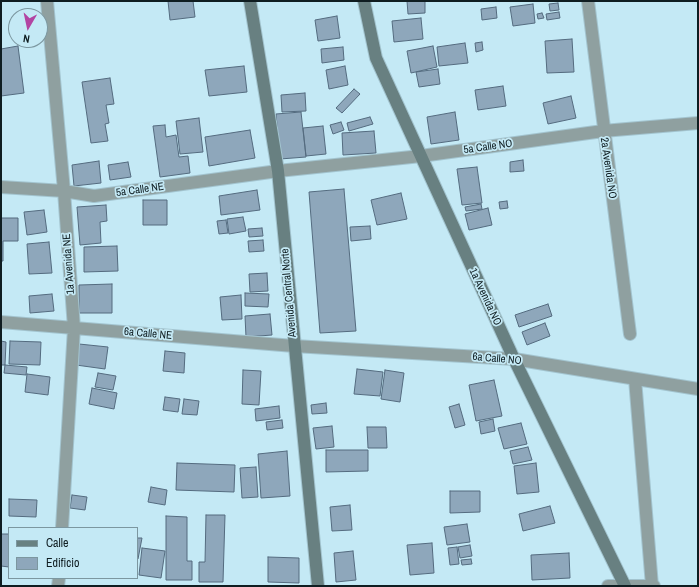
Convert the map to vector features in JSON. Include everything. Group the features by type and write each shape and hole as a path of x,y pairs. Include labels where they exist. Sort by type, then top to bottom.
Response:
{"street":[{"name":"1a Avenida NE","path":"47,1 64,191 74,328 62,527"},
{"name":"Avenida Central Norte","path":"250,1 278,171 318,586"},
{"name":"1a Avenida NO","path":"364,1 376,58 514,359 625,586"},
{"name":"2a Avenida NO","path":"588,1 603,131 630,334"},
{"name":"5a Calle NO","path":"278,171 421,156 603,131 698,123"},
{"name":"5a Calle NE","path":"1,187 64,191 94,196 278,171"},
{"name":"6a Calle NE","path":"1,322 294,346"},
{"name":"6a Calle NO","path":"294,346 514,359 698,389"},
{"path":"608,586 653,586 635,379"}],"building":[{"path":"168,1 193,1 195,17 170,20"},
{"path":"407,1 425,1 425,13 408,14"},
{"path":"558,3 559,10 550,11 549,4"},
{"path":"533,4 535,23 513,26 510,7"},
{"path":"496,7 497,18 482,20 481,9"},
{"path":"559,12 560,18 547,20 546,14"},
{"path":"542,13 544,18 538,19 537,14"},
{"path":"337,16 340,38 318,41 315,20"},
{"path":"421,18 423,39 394,42 392,21"},
{"path":"572,39 574,72 547,73 545,41"},
{"path":"482,42 483,50 476,52 475,43"},
{"path":"465,43 468,63 439,66 437,47"},
{"path":"433,46 437,67 411,73 407,51"},
{"path":"343,47 344,60 322,63 321,49"},
{"path":"18,48 24,93 1,96 1,49"},
{"path":"244,66 247,92 209,96 205,70"},
{"path":"345,66 348,85 329,89 326,70"},
{"path":"438,69 440,84 419,87 416,72"},
{"path":"110,78 114,104 106,105 109,123 105,124 108,141 91,143 82,82"},
{"path":"503,86 506,106 478,110 475,90"},
{"path":"354,89 360,94 342,113 336,108"},
{"path":"305,93 306,111 282,112 281,95"},
{"path":"571,96 576,118 548,124 543,103"},
{"path":"301,112 306,157 280,159 276,114"},
{"path":"455,112 459,140 431,144 427,117"},
{"path":"370,117 373,124 349,131 347,123"},
{"path":"199,118 203,152 180,154 176,121"},
{"path":"341,122 344,130 333,134 330,125"},
{"path":"165,125 166,137 176,135 179,157 188,156 190,173 160,177 153,126"},
{"path":"323,126 326,154 306,156 303,128"},
{"path":"250,130 255,158 209,166 205,137"},
{"path":"374,131 376,153 343,155 342,133"},
{"path":"523,160 524,171 510,172 510,162"},
{"path":"99,161 101,183 74,186 72,165"},
{"path":"128,162 131,177 110,180 108,165"},
{"path":"477,167 482,203 462,205 457,169"},
{"path":"344,189 356,331 320,333 309,192"},
{"path":"257,190 260,210 221,215 219,196"},
{"path":"401,193 407,219 377,225 371,200"},
{"path":"143,200 167,200 167,225 143,225"},
{"path":"507,201 508,208 500,209 499,202"},
{"path":"481,204 482,209 466,211 465,207"},
{"path":"106,205 107,221 100,222 101,243 80,245 77,207"},
{"path":"488,208 492,225 469,230 465,214"},
{"path":"44,210 47,232 27,235 24,212"},
{"path":"243,217 246,231 229,234 227,219"},
{"path":"1,218 18,218 18,241 3,241 3,261 1,261"},
{"path":"226,220 228,233 219,234 217,221"},
{"path":"370,226 371,239 351,241 350,227"},
{"path":"262,228 263,236 249,237 248,229"},
{"path":"263,240 264,251 249,252 248,241"},
{"path":"49,242 52,273 29,274 27,244"},
{"path":"117,246 118,271 84,272 84,247"},
{"path":"267,273 268,291 250,292 249,274"},
{"path":"112,284 112,313 79,313 79,285"},
{"path":"245,293 269,294 268,307 245,306"},
{"path":"52,294 54,311 30,313 29,296"},
{"path":"241,295 242,319 222,320 220,297"},
{"path":"548,304 552,316 519,327 515,315"},
{"path":"270,314 272,335 246,337 245,316"},
{"path":"545,323 550,336 527,345 522,332"},
{"path":"1,341 6,342 5,365 1,365"},
{"path":"10,341 41,342 40,365 9,364"},
{"path":"79,344 108,347 105,369 76,365"},
{"path":"165,351 185,353 184,373 163,371"},
{"path":"5,365 27,367 26,375 4,373"},
{"path":"357,369 383,372 380,396 354,394"},
{"path":"243,370 261,371 259,405 242,404"},
{"path":"385,370 404,373 400,402 381,399"},
{"path":"98,373 116,376 113,390 95,387"},
{"path":"27,374 50,377 48,395 25,392"},
{"path":"494,380 502,416 476,421 469,385"},
{"path":"92,388 117,393 114,409 89,404"},
{"path":"165,397 180,399 178,412 163,410"},
{"path":"184,399 199,401 197,415 182,414"},
{"path":"326,403 327,413 312,414 311,405"},
{"path":"459,404 465,425 455,428 449,407"},
{"path":"279,406 280,418 256,421 255,409"},
{"path":"493,419 495,431 481,434 479,422"},
{"path":"282,420 283,428 267,430 266,422"},
{"path":"521,423 527,444 504,449 498,428"},
{"path":"332,426 334,447 316,449 313,428"},
{"path":"367,427 386,427 387,448 368,448"},
{"path":"528,447 532,460 513,464 510,451"},
{"path":"326,450 368,450 368,471 326,472"},
{"path":"287,451 290,496 261,498 258,454"},
{"path":"177,463 235,465 234,492 176,490"},
{"path":"536,463 539,492 517,494 514,466"},
{"path":"256,467 258,497 242,498 240,468"},
{"path":"151,487 167,490 165,505 148,502"},
{"path":"450,491 480,491 480,512 450,513"},
{"path":"72,495 87,497 85,510 70,508"},
{"path":"9,499 37,500 36,517 9,516"},
{"path":"350,505 352,530 332,531 330,507"},
{"path":"550,506 555,523 523,531 519,514"},
{"path":"206,515 225,515 223,582 199,582 199,562 205,562"},
{"path":"166,516 187,517 187,561 192,561 192,580 166,580"},
{"path":"467,524 470,542 447,545 444,527"},
{"path":"1,534 8,534 8,567 1,566"},
{"path":"138,538 142,538 138,559"},
{"path":"432,543 434,573 410,575 407,545"},
{"path":"470,545 472,556 460,558 458,547"},
{"path":"457,547 459,564 450,565 448,548"},
{"path":"142,548 165,551 161,578 139,575"},
{"path":"353,551 356,580 336,582 334,553"},
{"path":"569,553 570,578 532,580 531,555"},
{"path":"268,557 299,558 299,583 268,582"},
{"path":"471,559 472,564 462,565 461,560"}]}
